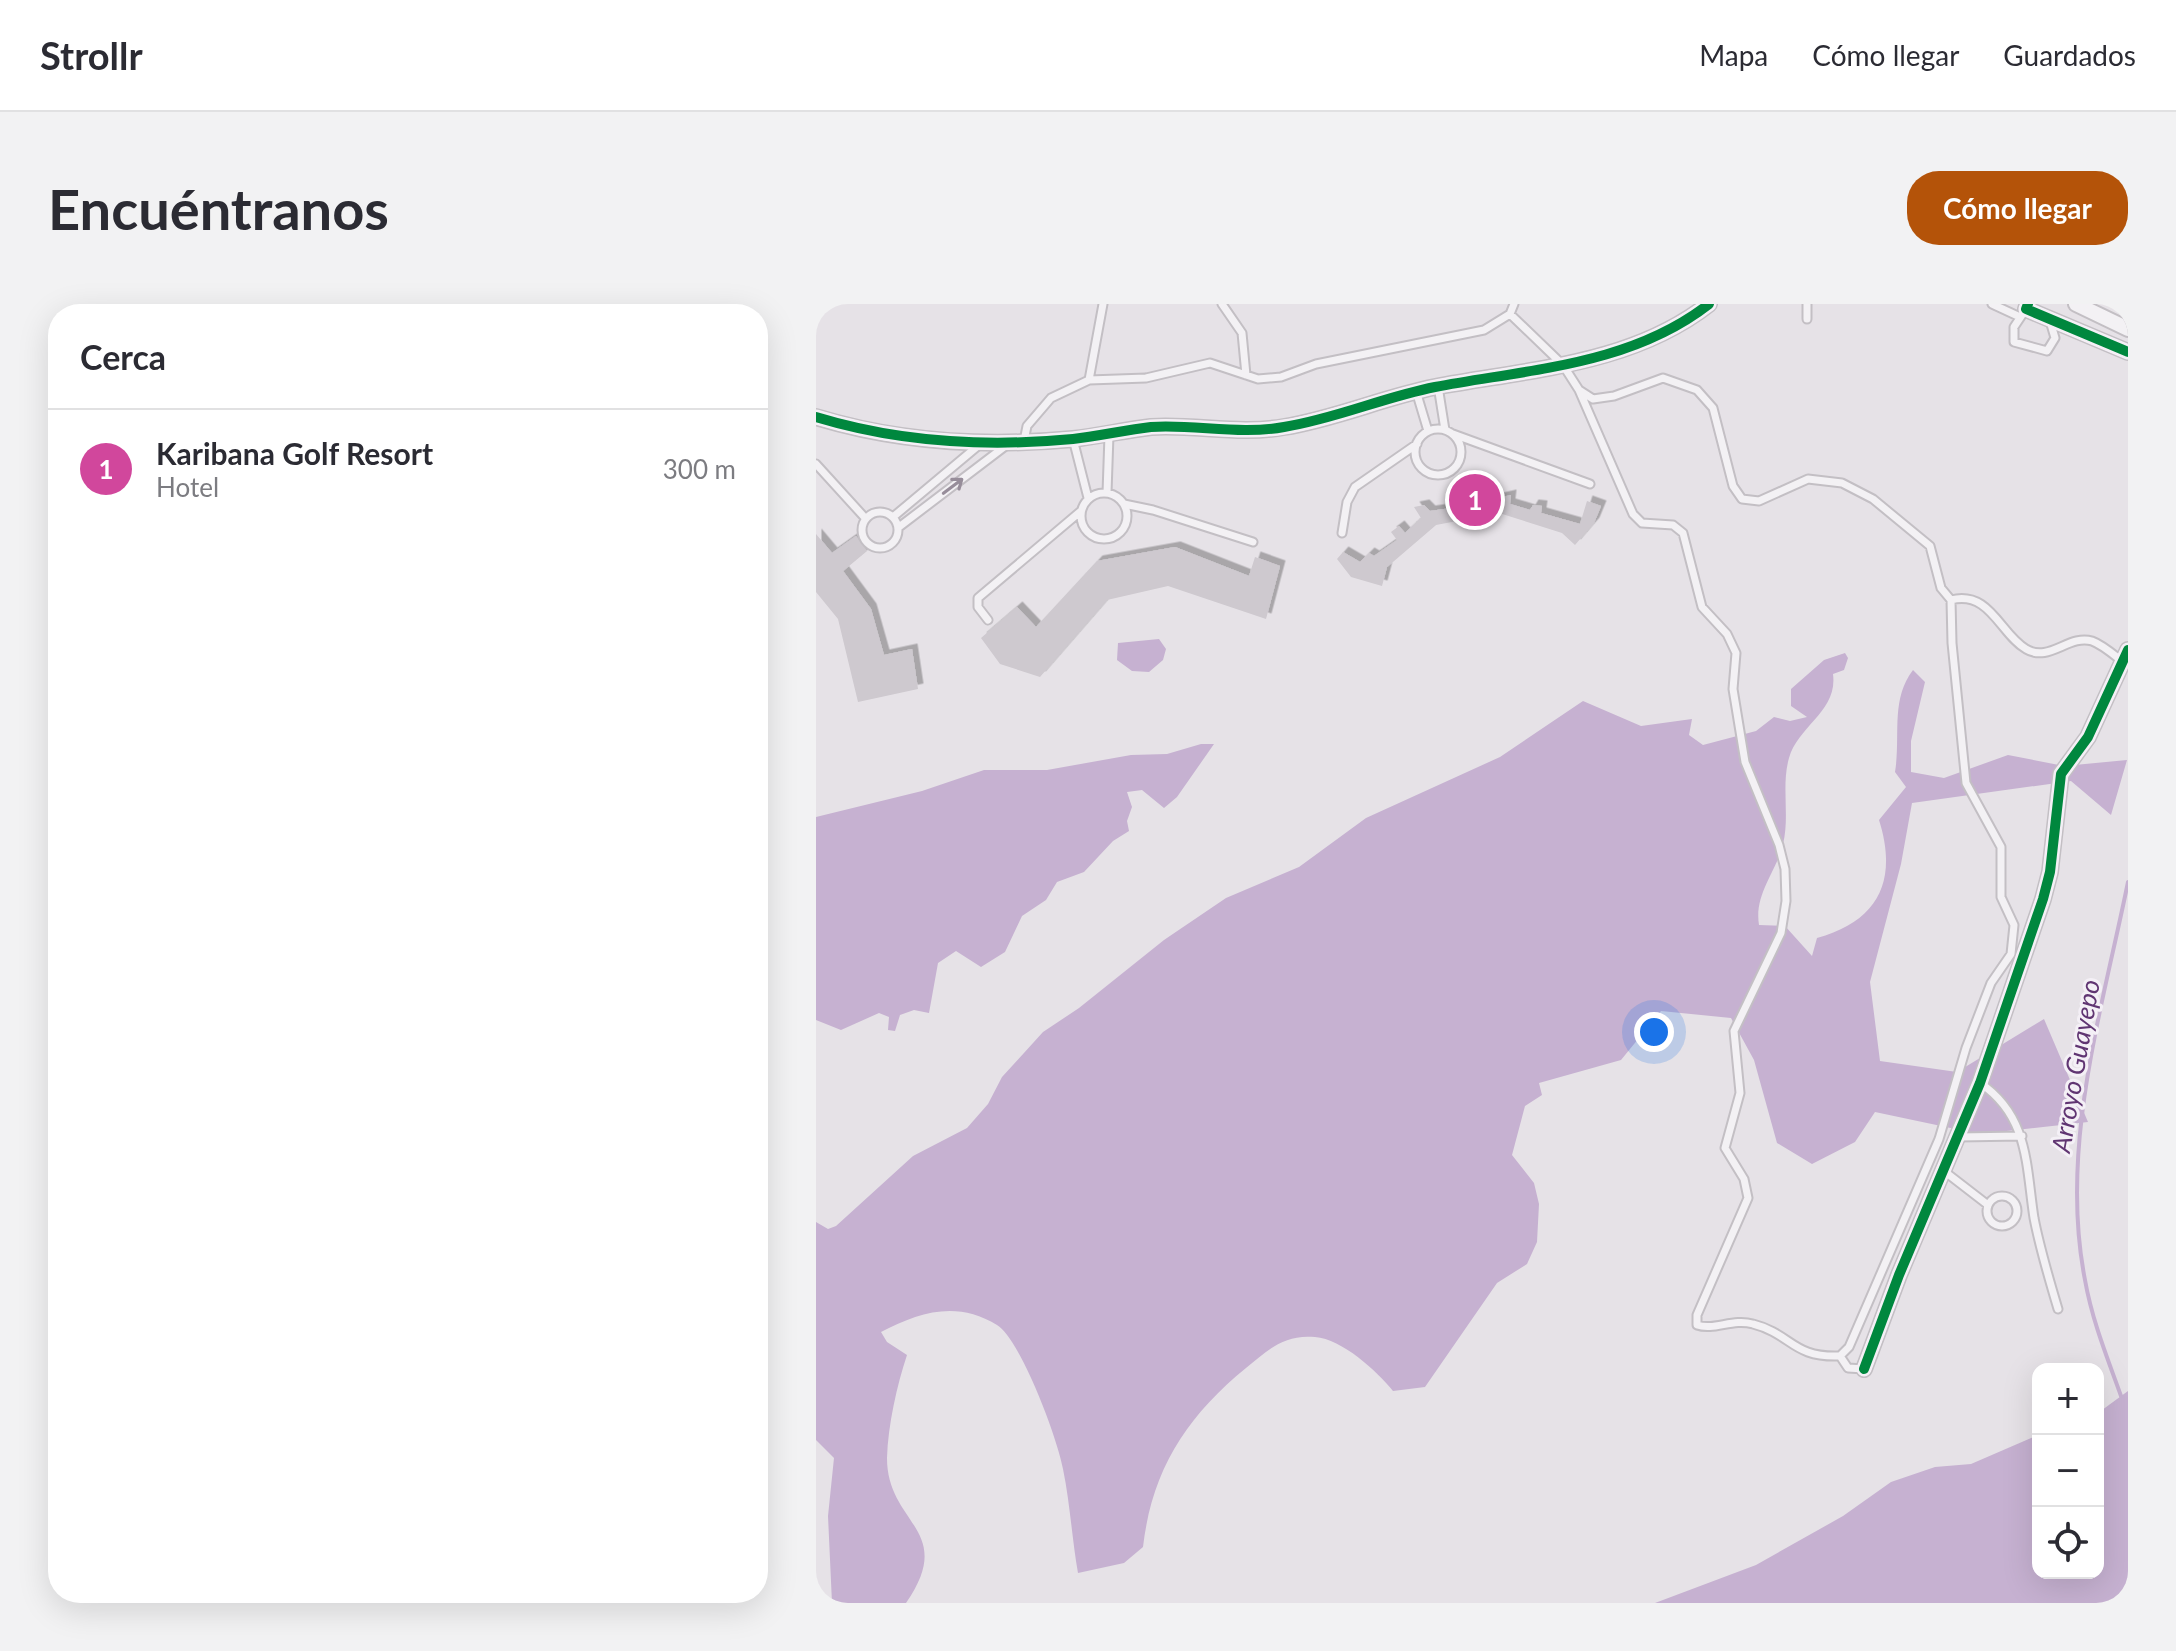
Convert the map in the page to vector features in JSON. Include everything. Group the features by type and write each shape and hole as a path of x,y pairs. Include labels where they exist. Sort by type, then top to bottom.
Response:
{"street":[{"path":"816,417 925,439 1008,444 1073,439 1153,427 1246,431 1281,428 1321,420 1438,386 1563,365 1627,350 1709,304"},
{"path":"2076,304 2128,329"},
{"path":"2025,310 2048,310 2128,352"},
{"path":"1864,1369 1899,1275 1980,1083 2047,885 2061,774 2088,737 2126,656"}],"lane":[{"path":"1089,380 1103,304"},
{"path":"1222,304 1242,333 1246,375"},
{"path":"1024,441 1027,426 1051,398 1089,380 1146,378 1210,363 1258,379 1281,377 1316,364 1468,334 1498,323 1510,314 1514,304"},
{"path":"1807,304 1807,319"},
{"path":"1992,304 2025,310 2013,333 2014,342 2043,352 2054,342 2048,310"},
{"path":"1510,314 1563,365 1579,390 1633,514 1642,523 1673,525 1683,533 1702,607 1727,634 1736,653 1736,715 1745,762 1779,845 1785,869 1786,901 1777,943 1734,1031 1740,1093 1725,1148 1744,1179 1748,1198 1696,1320 1701,1327 1739,1320 1772,1330 1795,1349 1811,1355 1840,1356 1849,1347 1920,1189 1939,1139 1966,1048 1991,983 2013,944 2014,925 2001,897 2001,847 1969,789 1963,760 1951,600 1941,588 1930,546 1859,489 1808,479 1759,501 1742,499 1733,486 1713,408 1697,390 1663,378 1601,400 1579,390"},
{"path":"1417,444 1415,453 1423,469 1431,473 1448,472 1455,467 1461,450 1449,432 1438,386"},
{"path":"1416,391 1428,431"},
{"path":"1428,431 1449,432 1590,484"},
{"path":"1342,533 1347,502 1355,487 1417,444 1428,431"},
{"path":"1107,493 1109,433"},
{"path":"988,620 978,607 978,598 1081,511 1088,498 1073,439"},
{"path":"893,517 981,443"},
{"path":"866,519 863,536 875,548 893,544 899,527 1008,444"},
{"path":"816,464 866,519"},
{"path":"1088,498 1107,493 1124,504 1153,510 1253,542"},
{"path":"1081,511 1087,532 1107,539 1125,527 1124,504"},
{"path":"866,519 883,512 893,517 899,527"},
{"path":"1951,600 1969,601 1991,611 2024,648 2033,652 2042,653 2084,640 2126,656"},
{"path":"1980,1083 2005,1105 2022,1136 2035,1221 2058,1309"},
{"path":"1958,1137 2022,1136"},
{"path":"1944,1171 1988,1205"},
{"path":"2008,1196 2014,1201 2016,1217 2004,1226 1996,1225 1987,1213 1988,1205 1992,1199 2008,1196"},
{"path":"1840,1356 1848,1368 1864,1369"}],"shaded area":[{"path":"1159,639 1166,649 1163,660 1149,672 1132,671 1117,660 1118,643"},
{"path":"1845,653 1848,658 1844,670 1833,674 1830,698 1800,737 1789,758 1785,833 1780,855 1760,903 1759,925 1785,926 1812,956 1817,938 1856,921 1878,895 1886,861 1879,820 1906,787 1895,772 1898,719 1901,694 1913,670 1925,682 1911,741 1911,772 1944,778 2008,755 2064,766 2127,760 2111,815 2071,781 1912,803 1901,864 1870,982 1880,1061 1957,1072 2044,1019 2088,1122 1979,1134 1875,1112 1855,1142 1812,1164 1777,1143 1754,1060 1731,1018 1661,1011 1621,1060 1539,1083 1542,1095 1525,1106 1512,1155 1534,1183 1539,1204 1537,1242 1527,1264 1497,1283 1425,1387 1393,1391 1358,1357 1325,1339 1294,1338 1277,1345 1225,1387 1189,1426 1175,1447 1154,1493 1143,1547 1124,1563 1078,1573 1060,1455 1037,1392 1007,1334 982,1317 953,1311 924,1314 881,1332 887,1342 907,1355 894,1405 887,1458 897,1499 916,1528 925,1559 920,1578 906,1603 832,1603 828,1516 834,1458 816,1440 816,1222 828,1229 836,1226 913,1156 967,1128 988,1104 1002,1077 1043,1032 1079,1008 1164,940 1226,898 1299,867 1366,818 1500,757 1583,701 1641,726 1692,719 1689,735 1703,745 1756,731 1774,717 1790,721 1807,717 1791,706 1791,689 1824,660"},
{"path":"1201,744 1214,744 1177,797 1164,808 1142,790 1127,792 1132,807 1127,821 1129,831 1113,841 1084,872 1057,882 1046,900 1022,916 1005,952 981,967 956,951 938,963 929,1013 914,1010 900,1015 895,1031 888,1030 889,1017 879,1013 841,1030 816,1020 816,817 922,791 984,770 1047,770 1131,755 1167,754"},
{"path":"2128,1391 2128,1603 1655,1603 1756,1565 1843,1516 1891,1482 1935,1467 1971,1464 2032,1438 2032,1579 2104,1579 2104,1409"}],"building":[{"path":"1465,494 1468,505 1511,495 1510,504 1530,510 1533,505 1542,506 1541,513 1580,524 1587,501 1601,506 1594,523 1575,545 1562,533 1499,513 1436,525 1387,567 1382,586 1351,577 1337,559 1343,552 1360,562 1369,553 1374,556 1397,540 1391,532 1399,526 1405,533 1421,518 1414,507 1424,505 1430,511 1458,507 1455,498"},
{"path":"816,534 832,553 856,536 867,551 843,571 871,609 884,655 912,649 918,689 858,702 838,619 816,592"},
{"path":"1175,547 1249,576 1255,557 1280,566 1266,619 1168,586 1107,600 1040,677 1000,664 981,638 1017,607 1036,627 1097,561"}],"waterway":[{"name":"Arroyo Guayepo","path":"2121,1396 2088,1295 2078,1230 2077,1180 2087,1080 2128,882"}],"cycle path":[{"path":"816,417 879,432 976,442 1073,439 1151,427 1267,429 1322,419 1435,387 1578,362 1647,340 1709,304"},
{"path":"2028,304 2026,309 2128,352"},
{"path":"1864,1369 1899,1275 1980,1083 2043,899 2050,872 2061,774 2088,737 2128,650"}],"place":[{"name":"Karibana Golf Resort","path":"1475,500"}]}
